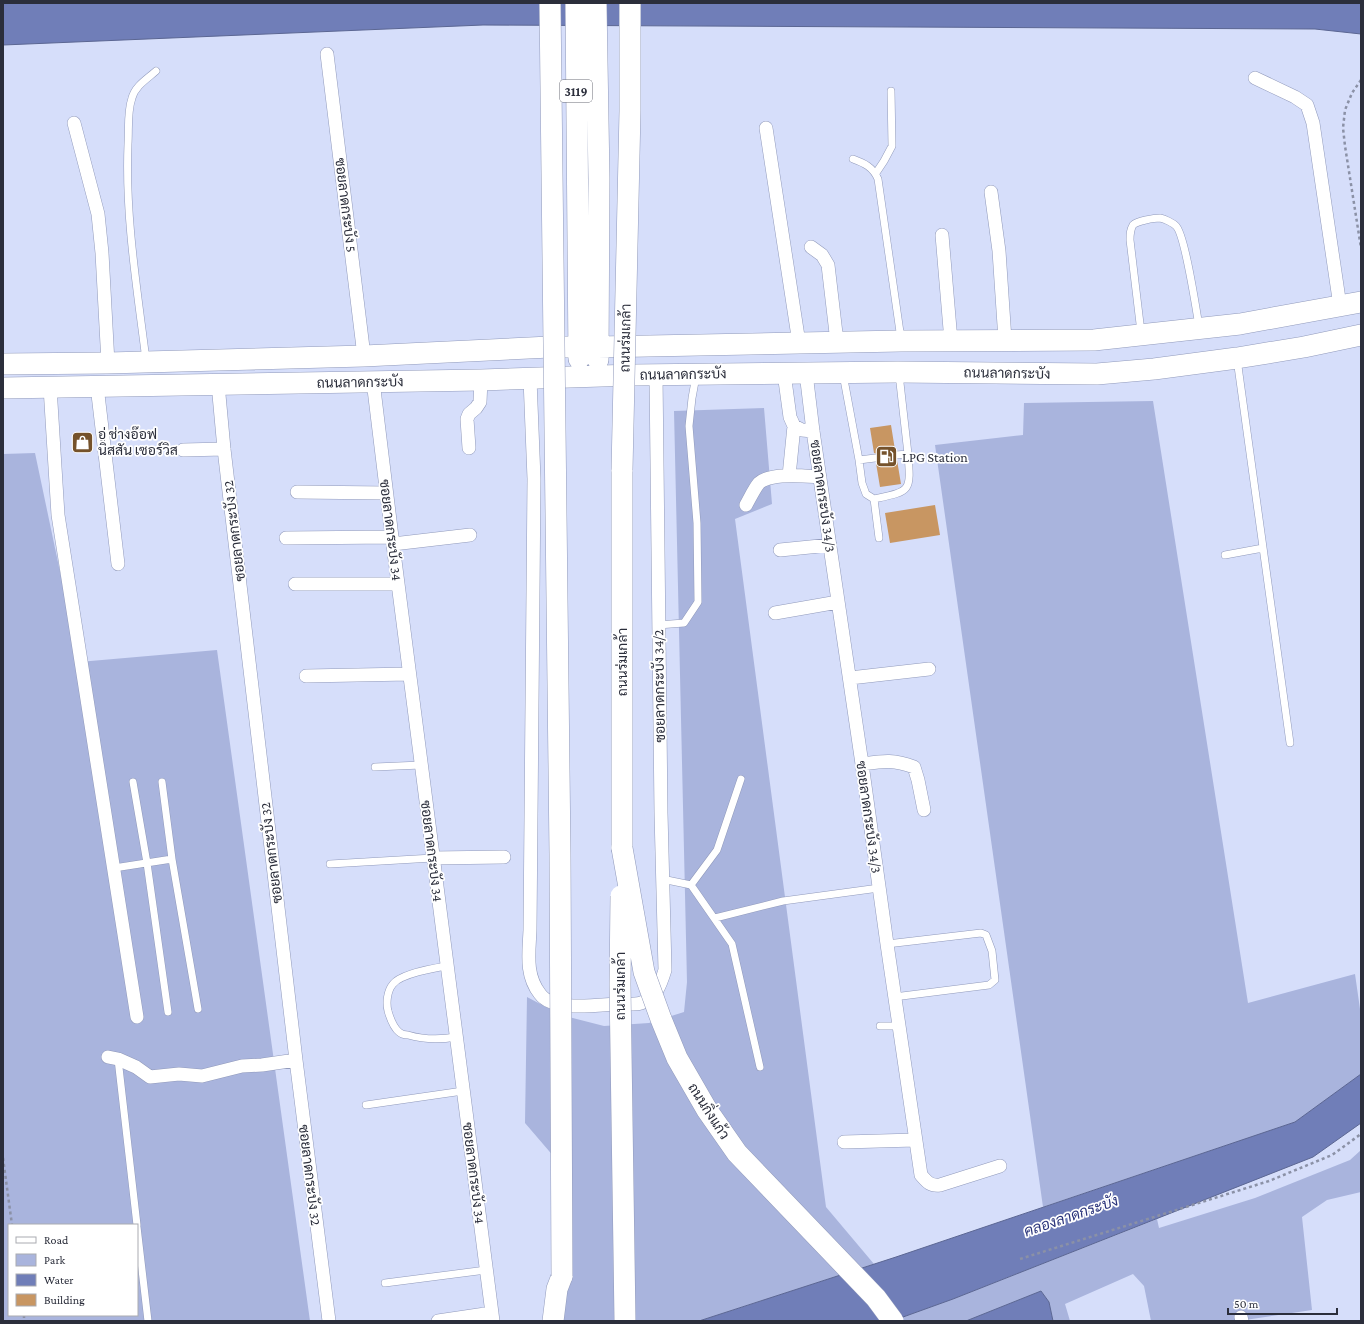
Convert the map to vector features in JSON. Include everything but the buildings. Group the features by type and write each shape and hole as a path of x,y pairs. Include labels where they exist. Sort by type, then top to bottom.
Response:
{"main road":[{"path":"550,3 560,854 563,1321"},
{"name":"3119","path":"576,3 577,180 588,347"},
{"name":"ถนนร่มเกล้า","path":"588,347 599,179 596,3"},
{"name":"ถนนร่มเกล้า","path":"625,1321 620,984 622,848 622,470 630,111 630,3"},
{"name":"ถนนลาดกระบัง","path":"3,364 108,363 364,356 588,347 901,341 1094,340 1240,324 1361,302"},
{"name":"ถนนลาดกระบัง","path":"3,388 481,380 697,374 898,372 1097,374 1154,369 1237,358 1304,347 1361,335"},
{"path":"1094,340 1097,374"},
{"path":"588,347 589,376"},
{"name":"ถนนกิ่งแก้ว","path":"622,848 644,972 677,1058 707,1110 737,1152 876,1298 893,1321"},
{"path":"553,1321 557,1289 562,1276"}],"street":[{"name":"ซอยลาดกระบัง 5","path":"327,54 364,356"},
{"path":"1255,78 1295,97 1307,105 1313,122 1340,306"},
{"path":"74,123 98,214 102,253 108,363"},
{"path":"766,128 799,343"},
{"path":"991,192 999,244 1005,340"},
{"path":"942,235 951,341"},
{"path":"811,247 822,255 828,266 837,342"},
{"path":"784,373 790,417 794,426 789,476"},
{"name":"ซอยลาดกระบัง 34/3","path":"806,373 894,997 921,1175 926,1182 931,1185 940,1185 1000,1166"},
{"name":"ซอยลาดกระบัง 34/2","path":"530,379 534,479 530,906 528,965 532,981 541,996 551,1002 569,1006 642,1003 654,995 662,982 665,970 658,625 656,375"},
{"path":"470,448 467,419 468,414 476,408 480,402 481,380"},
{"name":"ซอยลาดกระบัง 34","path":"373,382 392,541 492,1317"},
{"name":"ซอยลาดกระบัง 32","path":"218,384 224,449 296,1060 329,1321"},
{"path":"97,386 118,564"},
{"path":"50,387 58,515 137,1017"},
{"path":"794,426 802,430 813,431"},
{"path":"183,450 224,449"},
{"path":"746,505 759,484 768,478 789,476 820,477"},
{"path":"297,492 386,493"},
{"path":"286,538 392,541 470,534"},
{"path":"780,550 830,545"},
{"path":"295,584 398,584"},
{"path":"775,613 838,602"},
{"path":"850,678 929,669"},
{"path":"306,676 410,674"},
{"path":"862,764 888,760 914,767 924,810"},
{"path":"433,858 504,856"},
{"path":"113,1058 136,1067 150,1077 179,1074 202,1076 242,1066 262,1065 296,1060"},
{"path":"844,1142 915,1140"},
{"path":"438,1321 492,1317"}],"lane":[{"path":"146,361 130,226 127,164 132,98 135,91 156,71"},
{"path":"876,173 892,146 891,91"},
{"path":"853,159 867,164 876,173 878,179 901,341"},
{"path":"1142,335 1130,230 1135,224 1150,219 1160,218 1177,227 1184,250 1200,328"},
{"path":"1237,358 1290,743"},
{"path":"842,373 862,483 866,494 874,499 894,495 904,490 908,485 908,454 898,372"},
{"path":"658,625 684,623 698,602 696,522 689,426 692,398 697,374"},
{"path":"896,455 908,454"},
{"path":"859,460 875,458"},
{"path":"874,499 879,538"},
{"path":"1225,554 1263,548"},
{"path":"375,767 421,765"},
{"path":"691,885 716,850 740,779"},
{"path":"133,782 147,863 168,1012"},
{"path":"162,782 172,859 198,1009"},
{"path":"330,864 433,858"},
{"path":"114,868 172,859"},
{"path":"662,879 691,885 732,944 760,1067"},
{"path":"715,918 783,901 879,888"},
{"path":"887,944 981,933 986,935 992,951 995,980 989,985 894,997"},
{"path":"447,966 429,969 404,977 393,984 388,996 388,1009 392,1023 400,1033 420,1039 437,1040 456,1038"},
{"path":"880,1026 899,1026"},
{"path":"113,1058 137,1224"},
{"path":"366,1105 463,1091"},
{"path":"138,1235 148,1321"},
{"path":"385,1283 486,1270"}],"path":[{"path":"1361,80 1352,93 1345,110 1344,128 1345,146 1361,248"},
{"path":"1020,1259 1269,1181 1332,1155 1361,1134"},
{"path":"3,1158 12,1224"}],"green space":[{"path":"1153,401 1248,1003 1355,974 1361,1016 1361,1074 1295,1122 1043,1207 935,445 1023,435 1024,403"},
{"path":"764,408 772,504 735,519 826,1207 874,1264 699,1321 550,1321 561,1165 525,1123 527,997 561,1015 604,1026 649,1023 684,1012 687,982 674,411"},
{"path":"35,453 79,662 217,650 310,1321 3,1321 3,454"},
{"path":"1361,1150 1361,1192 1327,1200 1302,1217 1312,1310 1245,1321 1151,1321 1144,1286 1133,1274 1065,1304 1070,1321 1053,1321 1049,1302 1041,1291 966,1321 892,1321 953,1299 1157,1219 1159,1228 1255,1198 1350,1160"}],"water":[{"path":"3,3 1361,3 1361,34 1315,29 483,25 3,45"},
{"name":"คลองลาดกระบัง","path":"1361,1074 1361,1123 1313,1157 953,1299 892,1321 699,1321 896,1257 1295,1122"},
{"path":"1041,1291 1049,1302 1053,1321 966,1321"}],"place":[{"name":"อู่ ช่างอ๊อฟ นิสสัน เซอร์วิส","path":"82,442"},
{"name":"LPG Station","path":"886,457"}]}
